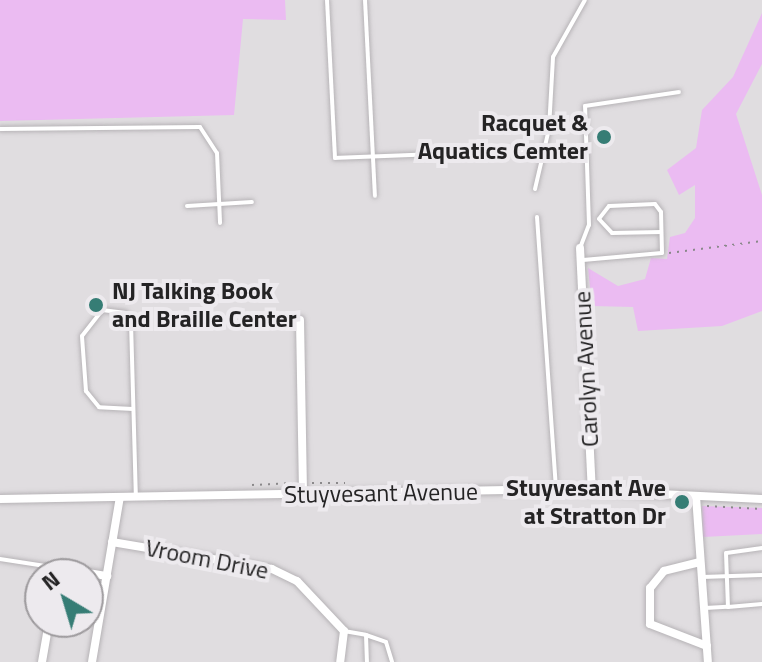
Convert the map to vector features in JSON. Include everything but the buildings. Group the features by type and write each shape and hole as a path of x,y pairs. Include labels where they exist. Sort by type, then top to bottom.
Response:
{"street":[{"name":"Carolyn Avenue","path":"580,248 592,490"},
{"path":"300,320 303,493"},
{"name":"Stuyvesant Avenue","path":"0,499 557,489 762,499"},
{"path":"696,496 707,654"},
{"path":"92,662 120,497"},
{"name":"Vroom Drive","path":"112,542 272,569 297,581 344,631"},
{"path":"700,562 664,571 650,588 650,624 707,654"},
{"path":"340,662 344,631"},
{"path":"42,662 46,638"}],"lane":[{"path":"327,0 335,158 545,150"},
{"path":"365,0 375,196"},
{"path":"535,189 545,150 553,57 585,0"},
{"path":"580,248 589,225 585,106 679,92"},
{"path":"0,129 200,127 217,153 220,223"},
{"path":"187,206 252,202"},
{"path":"581,261 662,253 661,212 649,202 609,206 600,225"},
{"path":"537,217 557,489"},
{"path":"589,225 600,225 612,233 661,232"},
{"path":"133,409 99,407 86,391 82,336 102,310 126,313 131,322 136,496"},
{"path":"728,607 729,550 762,548"},
{"path":"0,559 24,564"},
{"path":"702,577 762,575"},
{"path":"705,608 762,604"},
{"path":"344,631 386,642 392,662"},
{"path":"366,635 367,662"},
{"path":"707,654 716,662"}],"path":[{"path":"662,253 762,241"},
{"path":"696,508 762,509"}],"shaded area":[{"path":"0,0 285,0 286,20 243,19 234,115 0,121"},
{"path":"762,13 762,64 736,114 762,195 762,311 722,326 638,331 633,307 592,306 588,268 618,286 645,279 651,258 667,259 670,237 685,233 695,218 695,185 679,195 667,170 696,148 702,110 733,77"},
{"path":"702,506 762,508 762,534 703,537"}],"place":[{"name":"Racquet & Aquatics Cemter","path":"604,137"},
{"name":"NJ Talking Book and Braille Center","path":"96,305"},
{"name":"Stuyvesant Ave at Stratton Dr","path":"682,502"}]}
